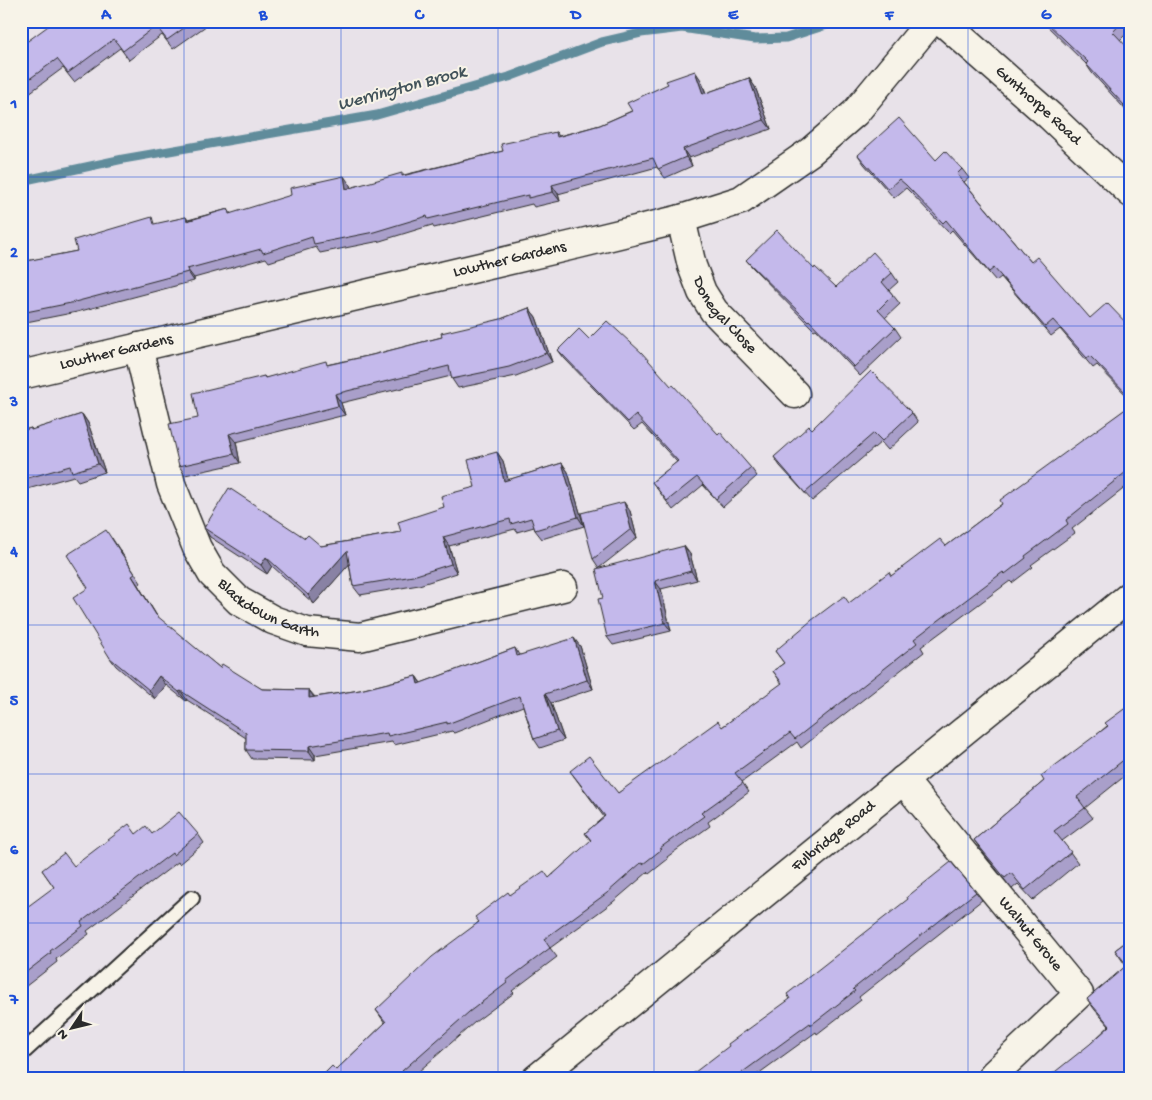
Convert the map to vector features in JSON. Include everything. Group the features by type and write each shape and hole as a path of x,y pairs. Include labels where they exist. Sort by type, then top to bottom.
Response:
{"street":[{"name":"Lowther Gardens","path":"21,375 682,219 741,200 810,152 855,113 931,21"},
{"name":"Gunthorpe Road","path":"942,21 1050,116 1131,193"},
{"name":"Donegal Close","path":"682,219 692,266 702,292 710,305 795,394"},
{"name":"Blackdown Garth","path":"138,347 171,484 197,548 212,574 239,601 273,620 307,632 360,637 563,586"},
{"name":"Fulbridge Road","path":"536,1079 1131,594"},
{"name":"Walnut Grove","path":"903,780 1079,994 994,1074 998,1079"}],"lane":[{"path":"21,1054 192,898"}],"building":[{"path":"55,21 194,21 167,40 156,26 123,51 114,39 68,73 57,59 21,85 21,38 25,43"},
{"path":"1045,21 1123,21 1113,32 1131,51 1131,115 1086,64 1088,62"},
{"path":"695,71 703,94 749,78 764,120 683,149 686,157 658,169 653,158 552,185 553,192 528,198 528,195 428,219 427,216 374,232 314,244 312,237 263,253 261,249 187,269 188,272 71,303 21,313 21,262 77,251 74,240 152,217 154,224 186,217 187,221 228,209 229,214 291,195 290,188 344,176 346,189 402,173 402,176 503,151 501,144 556,132 557,137 600,125 632,111 627,103 668,84 666,81"},
{"path":"899,118 936,160 945,151 962,169 957,174 1031,262 1037,257 1090,318 1107,303 1131,328 1131,398 1090,356 1087,358 1053,320 1045,327 994,268 989,272 946,220 943,223 899,179 888,189 858,155"},
{"path":"777,230 814,269 815,267 836,287 873,252 892,273 882,282 893,295 878,310 895,328 854,367 809,320 746,260"},
{"path":"529,308 546,353 509,367 452,379 449,366 335,394 338,406 229,434 234,454 179,466 169,424 198,418 193,393 264,376 265,378 326,361 327,365 372,355 442,337 441,333 501,319"},
{"path":"607,321 642,353 718,434 720,432 751,468 716,499 697,477 667,501 652,482 678,461 636,415 628,422 558,350 579,329 589,339"},
{"path":"871,371 912,413 882,441 874,433 805,493 774,457 809,426 812,429"},
{"path":"1131,405 1131,468 1066,520 1068,524 1025,556 1026,558 1005,574 1003,572 914,639 917,643 795,739 790,733 735,773 743,783 701,813 704,816 660,848 662,849 643,864 641,863 607,893 544,939 550,948 506,981 507,983 469,1012 402,1071 407,1075 403,1079 319,1079 332,1066 336,1070 386,1022 376,1010 432,957 479,922 475,917 508,892 510,895 544,871 549,878 591,840 585,833 605,816 570,771 589,756 618,793 718,721 722,727 782,683 773,671 784,663 775,651 812,620 844,596 849,603 889,572 891,576 940,539 946,546 1002,504 1000,500"},
{"path":"82,414 98,464 72,472 70,466 21,480 21,431 31,428 31,430"},
{"path":"497,452 504,481 562,463 578,517 535,530 531,518 511,524 510,519 443,537 451,564 413,576 353,586 347,551 308,595 266,557 261,565 204,528 229,488 305,538 308,535 321,546 401,532 398,522 444,507 441,496 475,487 468,460"},
{"path":"624,502 631,529 593,559 581,513"},
{"path":"106,530 135,574 132,576 156,615 220,668 222,664 262,689 309,690 309,698 360,690 416,676 418,684 515,648 517,656 574,638 587,680 545,694 557,731 534,739 520,696 447,724 447,722 388,736 387,733 309,746 309,751 246,750 246,733 181,691 179,692 159,676 149,690 110,658 73,598 88,588 67,555"},
{"path":"684,546 691,571 655,581 665,623 607,637 598,599 603,598 596,569"},
{"path":"1131,704 1131,754 1077,797 1085,808 1054,831 1071,852 1025,890 1011,873 1005,878 974,840 1044,781 1041,776 1108,726 1105,723"},
{"path":"179,812 198,834 173,855 172,853 81,922 83,926 21,976 21,923 28,917 23,910 54,887 42,870 64,853 74,866 129,824 136,834 146,826 152,834"},
{"path":"951,862 976,892 853,989 855,991 811,1025 810,1023 736,1077 737,1079 686,1079 729,1046 728,1044 790,999 787,994 908,899 907,897"},
{"path":"1131,938 1131,1079 1046,1079 1110,1026 1087,999 1127,965 1115,950"}],"waterway":[{"name":"Werrington Brook","path":"21,181 123,159 377,115 509,77 602,42 641,33 682,28 755,39 786,38 839,21"}]}
